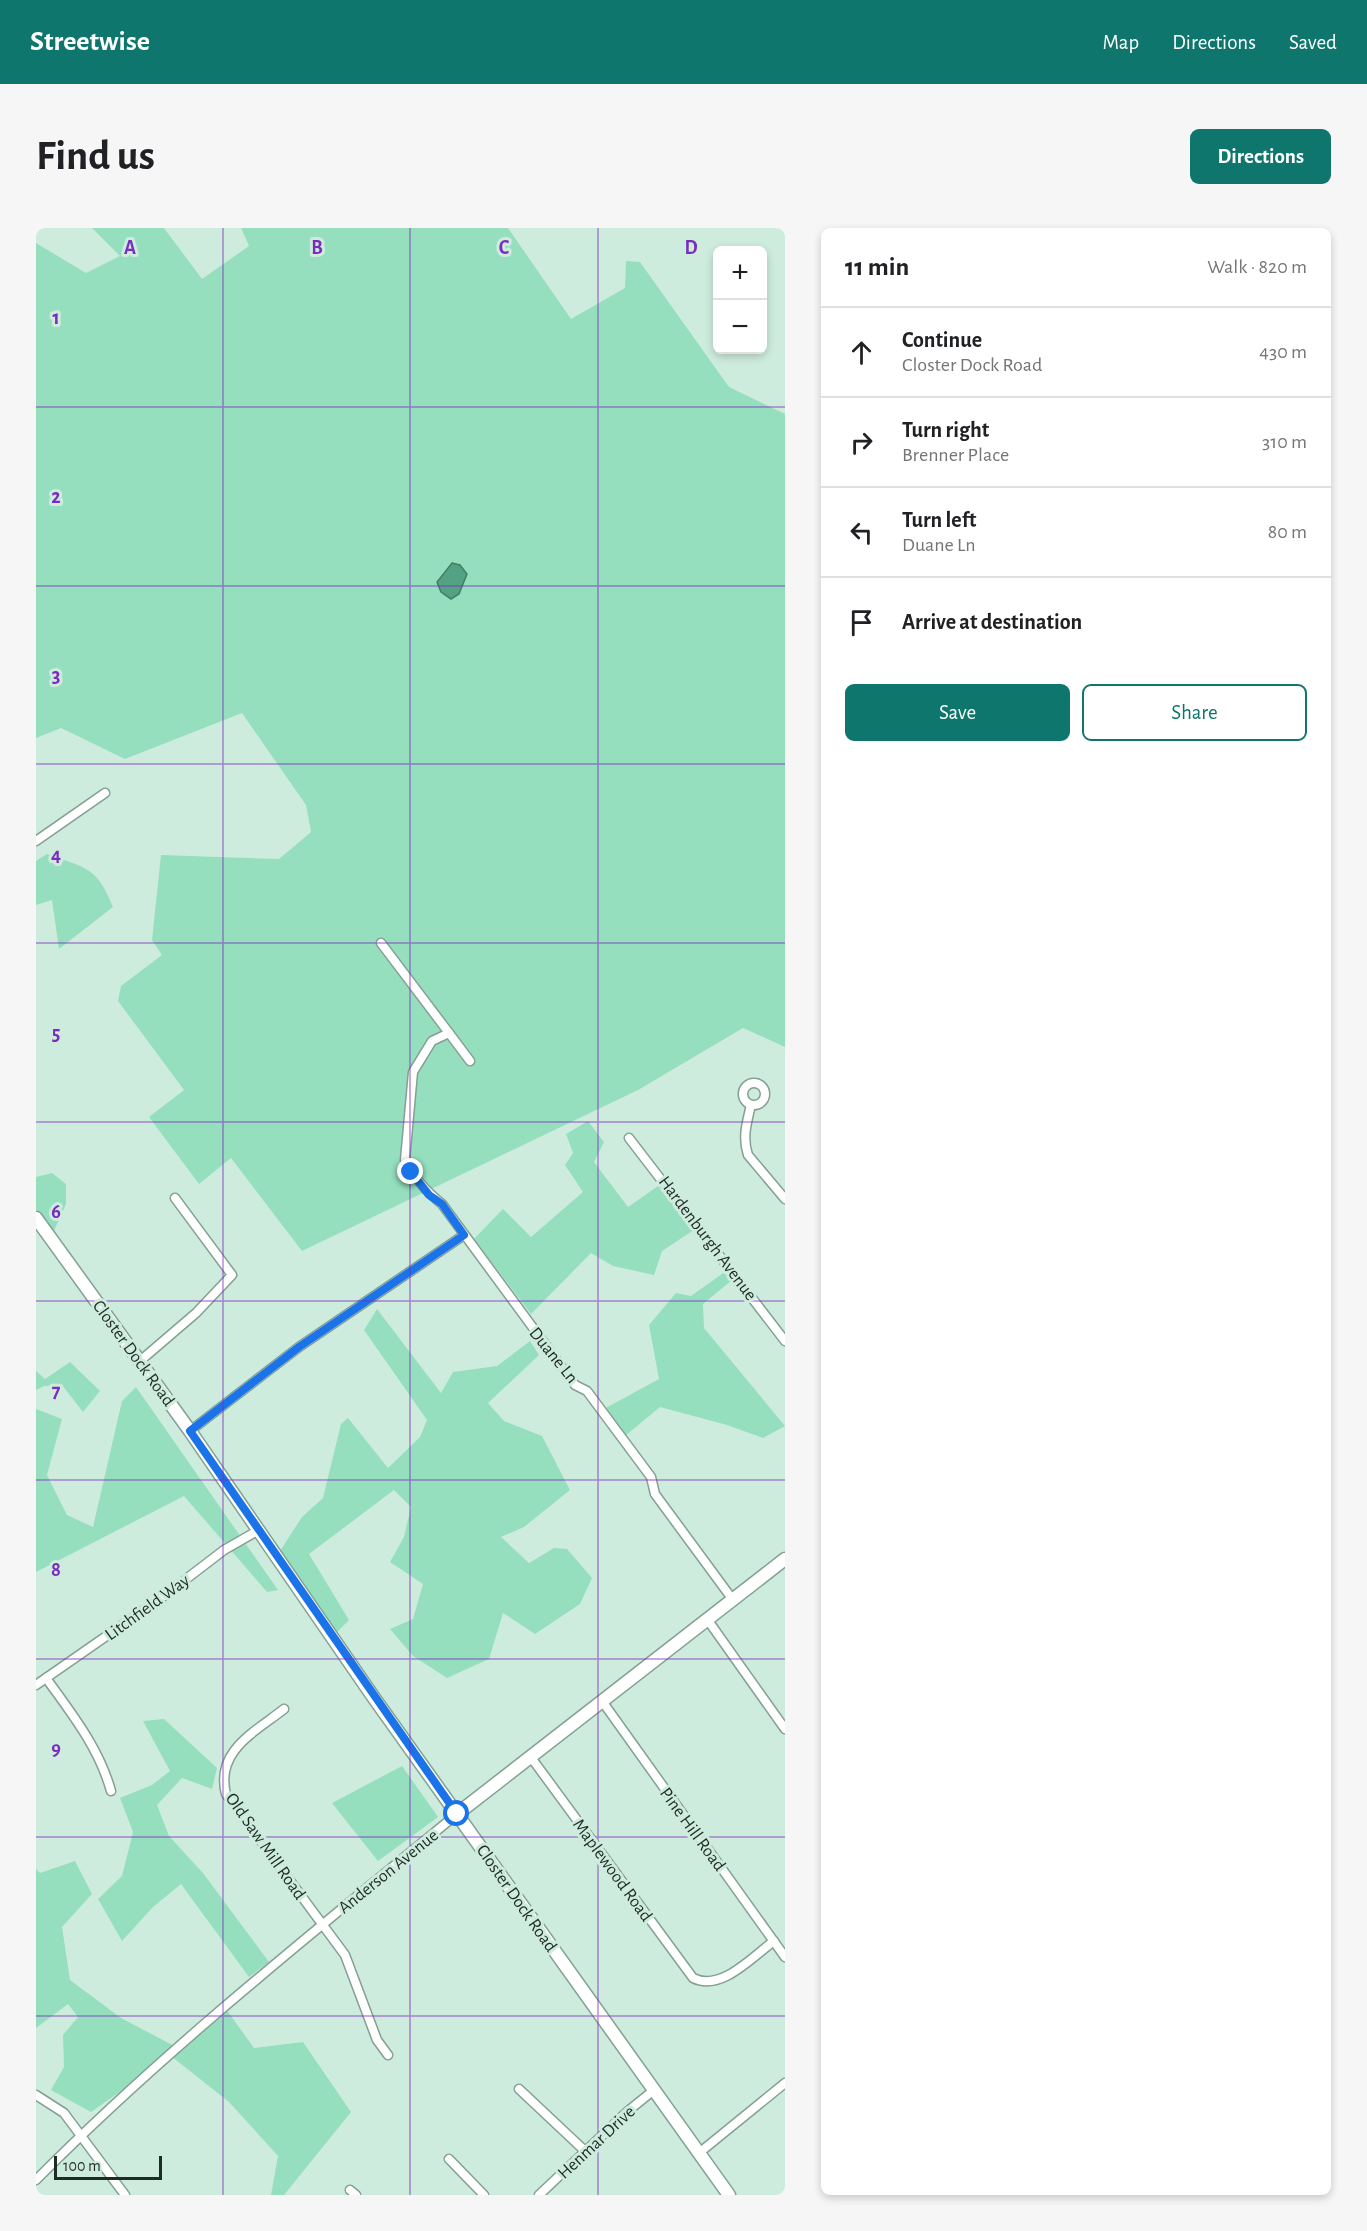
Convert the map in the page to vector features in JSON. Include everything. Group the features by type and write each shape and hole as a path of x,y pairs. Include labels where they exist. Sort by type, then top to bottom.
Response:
{"main road":[{"name":"Closter Dock Road","path":"36,1218 190,1431 457,1814 729,2195"},
{"name":"Anderson Avenue","path":"457,1814 785,1559"}],"street":[{"path":"36,841 105,793"},
{"path":"381,944 470,1061"},
{"name":"Duane Ln","path":"449,1033 432,1041 413,1072 405,1138 405,1160 411,1172 429,1195 442,1204 575,1385 587,1391 651,1477 655,1494 733,1600"},
{"path":"751,1105 744,1135 748,1155 785,1199"},
{"name":"Hardenburgh Avenue","path":"629,1138 785,1341"},
{"path":"140,1361 195,1313 232,1275 175,1198"},
{"path":"190,1431 299,1347 464,1235"},
{"name":"Litchfield Way","path":"36,1685 164,1596 224,1550 259,1530"},
{"path":"707,1620 785,1729"},
{"path":"46,1678 95,1749 111,1791"},
{"name":"Pine Hill Road","path":"602,1701 785,1957"},
{"name":"Old Saw Mill Road","path":"284,1709 232,1751 225,1768 224,1786 230,1802 325,1928 353,1971 377,2040 388,2055"},
{"name":"Maplewood Road","path":"530,1756 688,1974 700,1982 708,1983 721,1979 774,1941"},
{"name":"Anderson Avenue","path":"36,2180 82,2134 160,2063 325,1928 457,1814"},
{"path":"699,2153 785,2084"},
{"path":"519,2089 585,2151"},
{"name":"Henmar Drive","path":"539,2195 654,2090"},
{"path":"36,2095 64,2114 82,2134 125,2195"},
{"path":"449,2159 484,2195"}],"shaded area":[{"path":"92,228 164,228 202,279 249,246 241,228 508,228 571,319 625,288 626,261 640,262 729,387 785,414 785,1047 743,1028 638,1090 302,1251 231,1158 199,1184 149,1117 184,1090 118,1001 121,986 162,955 152,940 161,855 279,859 311,832 306,805 242,713 125,759 61,728 36,738 36,243 86,273 120,256"},
{"path":"452,563 460,565 467,574 459,594 451,599 441,592 437,582"},
{"path":"47,854 88,870 101,883 113,907 59,949 52,900 36,905 36,861"},
{"path":"588,1121 604,1142 594,1162 628,1207 658,1186 694,1230 662,1251 654,1275 613,1266 591,1253 531,1314 474,1239 503,1209 531,1237 583,1192 565,1165 573,1153 566,1134"},
{"path":"52,1173 66,1184 66,1204 53,1233 36,1209 36,1177"},
{"path":"726,1271 732,1280 703,1304 704,1328 785,1426 763,1438 727,1425 660,1407 625,1436 604,1409 659,1379 649,1325 676,1293 691,1296"},
{"path":"377,1309 441,1393 453,1372 497,1366 530,1341 539,1355 488,1403 504,1421 542,1436 570,1490 524,1527 501,1537 529,1563 554,1548 567,1549 592,1578 580,1604 535,1634 503,1613 489,1659 447,1678 413,1656 390,1629 413,1619 423,1584 390,1562 404,1537 411,1507 394,1490 309,1554 349,1620 337,1632 280,1551 302,1517 323,1498 341,1424 348,1418 388,1468 420,1437 427,1420 364,1330"},
{"path":"70,1362 100,1391 83,1412 62,1385 44,1386 36,1390 36,1371 45,1379"},
{"path":"136,1387 278,1590 267,1592 184,1496 36,1572 36,1409 62,1419 47,1475 67,1515 93,1527 122,1401"},
{"path":"164,1719 217,1768 212,1789 182,1778 157,1805 169,1836 203,1873 269,1962 249,1977 181,1884 153,1907 122,1941 98,1899 122,1876 133,1832 120,1798 152,1785 170,1771 143,1721"},
{"path":"402,1766 438,1817 378,1861 332,1803"},
{"path":"75,1861 92,1894 62,1927 70,1980 121,2018 180,2049 226,2009 254,2048 303,2042 351,2112 284,2195 271,2195 278,2156 229,2102 171,2056 91,2112 51,2090 64,2067 63,2035 78,2017 68,2004 36,2028 36,1869 40,1873"}],"route":[{"path":"411,1172 429,1195 442,1204 464,1235 299,1347 190,1431 457,1814"}]}
